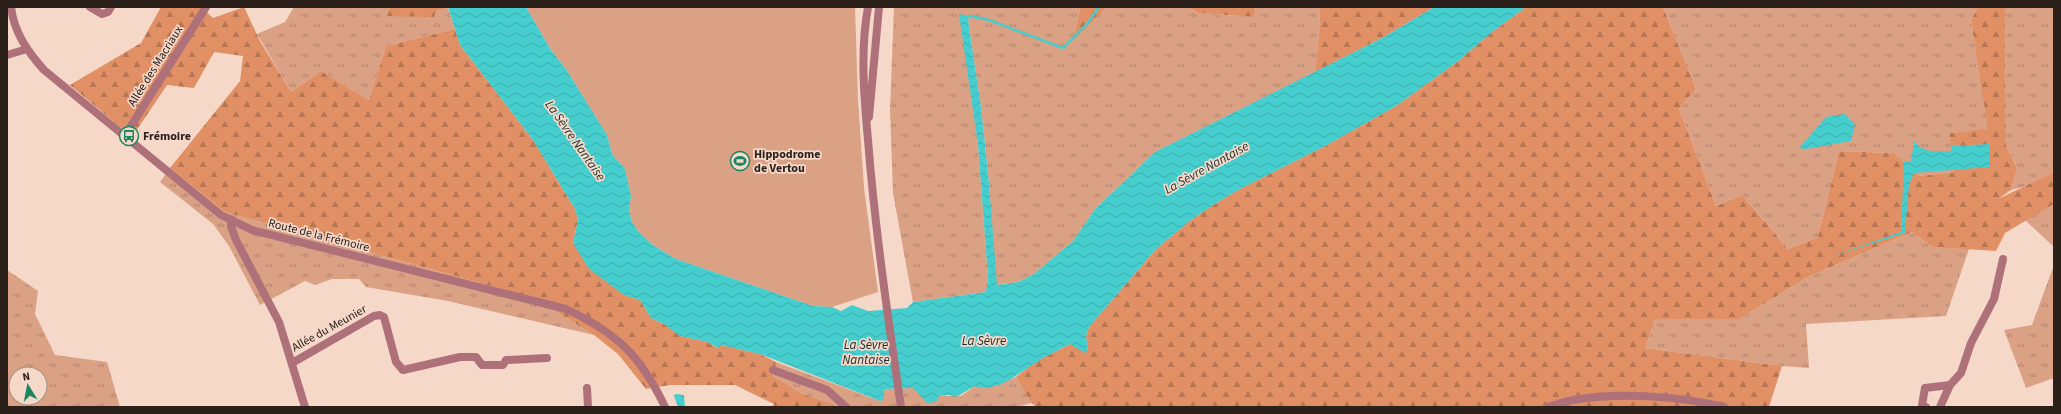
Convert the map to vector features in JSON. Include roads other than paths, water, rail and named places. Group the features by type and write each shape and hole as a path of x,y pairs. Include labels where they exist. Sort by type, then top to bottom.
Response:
{"street":[{"name":"Route de la Frémoire","path":"11,7 18,34 27,49 44,70 221,215 252,230 566,309 592,321 615,337 641,365 665,407"},
{"path":"90,7 102,14 108,12 111,7"},
{"name":"Allée des Macriaux","path":"124,137 206,7"},
{"path":"868,7 865,23 862,79 872,195 901,407"},
{"path":"868,137 879,7"},
{"path":"7,55 27,49"},
{"path":"232,221 231,226 236,240 279,322 305,407"},
{"path":"1940,407 1950,386 1962,373 1971,343 1994,299 2003,259"},
{"name":"Allée du Meunier","path":"292,363 374,316 380,315 384,317 396,362 403,370 460,357 476,357 482,365 503,365 506,360 547,358"},
{"path":"773,370 826,390 846,407"},
{"path":"1926,407 1922,405 1925,388 1950,386"},
{"path":"587,388 588,407"},
{"path":"1548,407 1574,400 1596,397 1669,398 1724,407"}],"water":[{"path":"448,7 526,7 551,50 566,69 607,135 612,154 625,169 631,196 629,210 632,222 638,231 653,245 676,259 813,306 832,307 841,311 852,305 868,311 907,308 913,302 986,292 988,277 978,145 959,14 970,16 968,20 981,107 997,285 1018,282 1034,274 1073,241 1095,209 1155,152 1382,38 1434,7 1526,7 1492,32 1457,62 1396,106 1327,145 1238,190 1191,220 1156,249 1089,327 1086,336 1088,349 1085,353 1070,344 1045,357 1008,381 992,387 975,386 956,397 950,395 939,396 936,402 927,403 913,388 886,389 884,391 883,400 880,401 760,354 721,345 718,348 708,342 680,336 664,324 651,318 640,300 624,295 589,269 573,243 578,220 575,209 533,140 460,45"},
{"path":"1845,114 1855,125 1851,141 1806,149 1799,148 1826,117"},
{"path":"1914,141 1922,148 1931,151 1952,151 1952,146 1989,144 1990,167 1914,173 1909,185 1905,233 1830,257 1901,232 1904,161 1911,162"},
{"path":"675,394 684,395 685,407 678,407 674,396"}],"waterway":[{"path":"970,16 989,20 1063,48 1087,24 1099,7"}],"place":[{"name":"Frémoire","path":"129,136"},
{"name":"Hippodrome de Vertou","path":"740,161"}],"water label":[{"name":"La Sèvre Nantaise","path":"576,140"},
{"name":"La Sèvre Nantaise","path":"1206,167"},
{"name":"La Sèvre","path":"984,340"},
{"name":"La Sèvre Nantaise","path":"866,352"}]}
